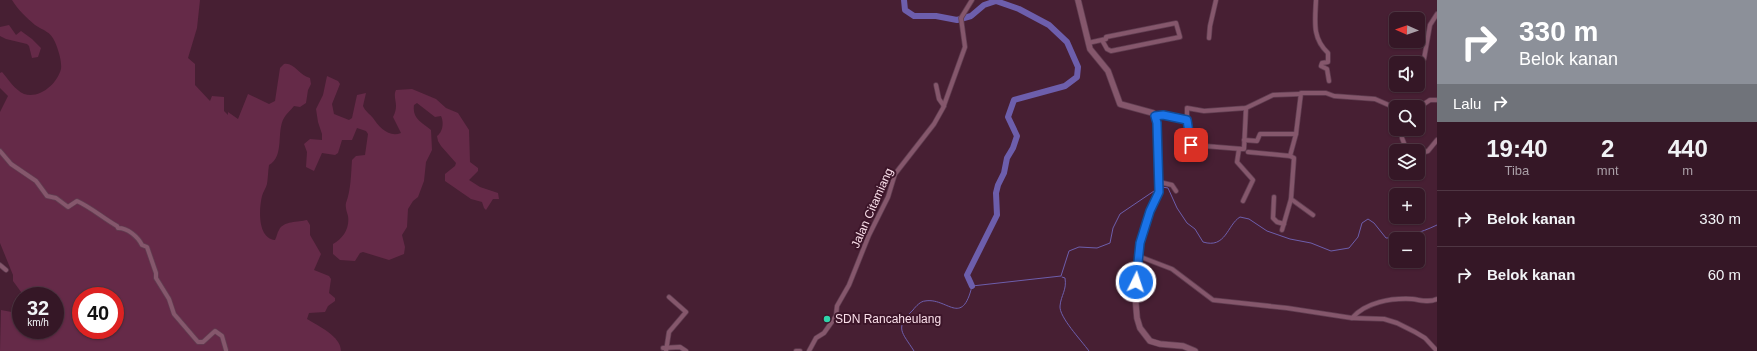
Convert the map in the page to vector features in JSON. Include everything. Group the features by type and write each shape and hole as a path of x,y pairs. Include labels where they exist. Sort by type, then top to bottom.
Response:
{"street":[{"name":"Jalan Citamiang","path":"809,351 816,338 824,333 836,316 837,306 849,286 869,235 888,197 895,174 934,124 944,106 964,50 964,34 960,24 961,18 972,0"},
{"path":"1078,0 1088,43 1093,54 1108,71 1120,104 1148,111 1155,116 1163,115 1187,120"},
{"path":"1210,38 1210,26 1216,0"},
{"path":"1316,0 1315,36 1317,41 1328,53 1328,62 1321,63 1322,68 1326,68 1330,72 1328,81"},
{"path":"1425,56 1430,25 1437,14"},
{"path":"1088,43 1102,40 1106,37 1176,22 1180,37 1111,51 1107,49 1102,40"},
{"path":"936,85 939,99 944,106"},
{"path":"1290,156 1296,134 1300,94"},
{"path":"1246,108 1244,149 1191,145 1187,120 1188,108 1205,111 1246,108 1273,95 1300,94 1326,94 1376,99 1389,105"},
{"path":"1425,103 1430,100 1436,100"},
{"path":"1155,116 1159,192 1150,211 1138,256 1135,307 1140,328 1145,336 1155,343 1182,346 1195,351"},
{"path":"1244,140 1257,141 1260,134 1296,134"},
{"path":"1425,152 1428,151 1437,140"},
{"path":"1239,149 1237,162 1253,180 1243,201"},
{"path":"0,151 11,164 36,181 47,196 56,198 68,206 77,201 97,211 102,217 118,228 122,228 138,237 142,245 148,247 156,273 156,278 169,299 174,314 198,342 202,342 215,331 222,336 226,350"},
{"path":"1248,152 1290,156 1294,158 1291,199 1282,230"},
{"path":"1159,183 1172,185 1176,191"},
{"path":"1274,197 1273,218 1284,224"},
{"path":"1291,199 1313,215"},
{"path":"1138,256 1172,269 1213,300 1287,308 1352,318 1384,319 1397,323 1425,338 1437,351"},
{"path":"0,265 6,270"},
{"path":"1430,301 1437,296"},
{"path":"670,298 686,312 669,332 665,349 680,347 686,351"},
{"path":"1352,318 1363,308 1373,304 1401,299 1430,301 1437,299"}],"shaded area":[{"path":"12,0 200,0 197,28 188,58 195,64 195,85 210,101 212,96 224,97 224,111 228,115 228,112 238,119 248,94 269,104 275,101 280,68 284,64 291,65 303,75 310,78 311,84 308,90 306,103 300,107 294,106 285,116 282,123 279,150 274,161 269,165 267,184 262,196 260,215 262,228 265,234 269,238 275,240 281,227 291,222 307,220 310,225 310,235 321,254 314,270 329,276 331,279 329,293 335,298 335,301 328,306 325,312 309,313 307,319 323,328 333,336 340,346 341,351 0,351 1,310 12,312 12,339 64,339 64,287 17,287 13,281 13,275 0,243 0,112 8,96 0,88 0,73 2,72 18,90 24,94 30,95 42,92 52,85 61,69 60,55 53,38 49,33 35,25 22,13"},
{"path":"9,25 16,35 21,31 41,48 38,57 32,58 29,46 27,44 0,36 0,27"},
{"path":"327,76 338,81 340,84 332,104 334,114 349,120 352,118 357,95 366,93 363,106 364,108 378,125 388,133 401,133 393,117 396,108 396,90 412,89 436,99 446,108 458,113 469,130 470,162 478,168 478,171 469,180 480,187 498,193 499,199 493,199 486,210 482,202 471,199 445,181 445,174 455,166 456,163 438,141 437,136 441,132 443,124 442,118 441,116 435,117 417,103 414,105 415,114 418,120 431,130 432,150 426,162 424,181 418,197 413,201 408,209 407,227 402,235 405,247 404,254 389,260 363,252 360,253 355,261 340,260 333,254 333,244 343,236 347,229 348,216 346,205 350,187 352,160 356,156 365,155 368,134 366,131 357,128 352,140 342,140 338,153 335,155 322,153 314,171 306,167 307,152 304,144 310,139 322,140 316,109 323,95"}],"waterway":[{"path":"904,0 905,10 914,16 936,16 957,20 971,16 984,5 996,1 1019,9 1049,25 1067,42 1078,67 1077,77 1065,86 1014,100 1008,117 1017,136 1013,148 1007,158 1004,173 998,185 996,193 997,215 967,275 972,286"},
{"path":"1162,187 1168,188 1177,208 1187,223 1195,229 1203,242 1217,242 1240,217 1249,219 1267,231 1290,239 1311,243 1331,251 1349,248 1358,237 1362,223 1368,219 1374,223 1386,238 1412,234 1437,225"},
{"path":"914,351 903,334 902,326 903,321 917,305 923,301 933,301 953,308 959,308 964,306 972,286 1061,276 1069,251 1079,247 1097,248 1110,243 1113,228 1120,214 1157,189"},
{"path":"1062,277 1065,278 1065,289 1060,306 1061,311 1071,328 1089,351"}],"place":[{"name":"SDN Rancaheulang","path":"827,319"}],"route":[{"path":"1136,282 1140,243 1150,211 1159,192 1159,182 1157,176 1157,123 1155,116 1163,115 1187,120 1191,145"}]}
